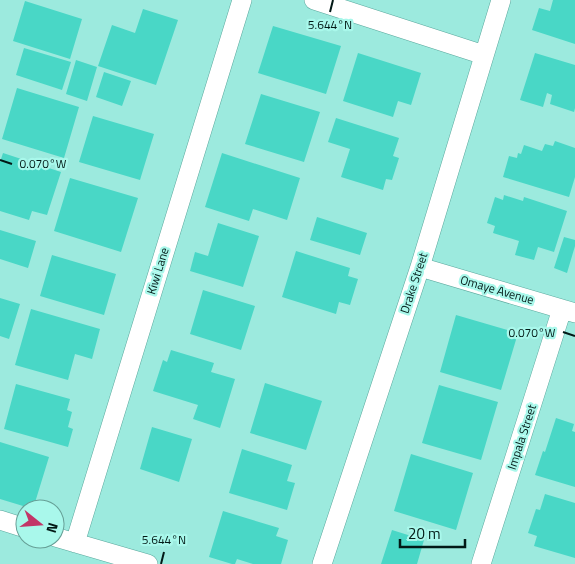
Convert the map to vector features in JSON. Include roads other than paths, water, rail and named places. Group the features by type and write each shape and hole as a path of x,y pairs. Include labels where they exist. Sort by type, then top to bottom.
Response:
{"street":[{"name":"Kiwi Lane","path":"75,542 242,0"},
{"path":"314,0 484,55"},
{"name":"Drake Street","path":"322,564 420,267 501,0"},
{"name":"Omaye Avenue","path":"420,267 569,311"},
{"name":"Impala Street","path":"481,564 569,311"},
{"path":"0,520 15,525"},
{"path":"65,539 148,564"}]}
